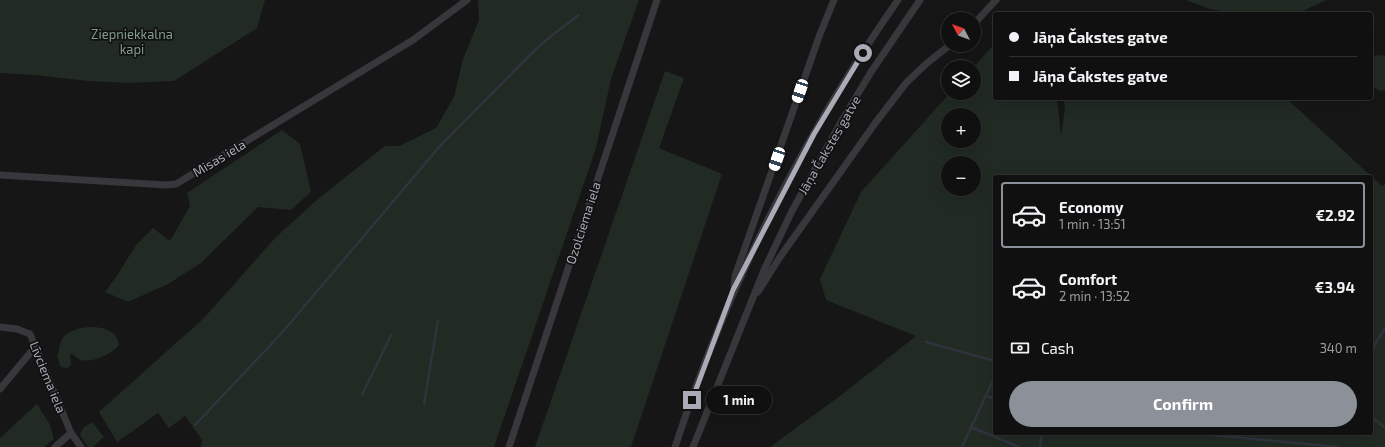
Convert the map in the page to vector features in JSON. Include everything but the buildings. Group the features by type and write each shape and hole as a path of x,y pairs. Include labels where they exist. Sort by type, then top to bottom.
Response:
{"street":[{"name":"Misas iela","path":"0,176 166,185 176,184 413,40 467,0"},
{"name":"Ozolciema iela","path":"508,447 657,0"},
{"name":"Jāņa Čakstes gatve","path":"733,290 735,276 820,34 834,0"},
{"name":"Jāņa Čakstes gatve","path":"675,447 733,290 814,134 863,53 898,0"},
{"name":"Jāņa Čakstes gatve","path":"693,447 773,250 813,171 871,72 920,0"},
{"path":"981,16 996,0"},
{"name":"Jāņa Čakstes gatve","path":"753,299 780,256 880,116 906,83 941,52"},
{"name":"Līvciema iela","path":"0,327 17,329 30,334 71,433 81,447"},
{"path":"0,390 35,347"},
{"path":"55,447 71,433"}],"green space":[{"name":"Ziepniekkalna kapi","path":"0,0 265,0 257,28 174,81 128,83 0,73"},
{"path":"478,0 639,0 611,79 596,148 494,447 201,447 202,440 185,416 169,428 158,413 117,442 99,412 204,318 276,237 319,198 385,146 399,146 436,128 454,97 463,59 479,20"},
{"path":"1186,0 1326,0 1298,12 1230,12 1210,9"},
{"path":"993,45 993,100 1057,100 1061,136 1065,109 1064,100 1288,100 1370,175 993,175 993,435 1373,435 1373,178 1382,186 1385,184 1385,447 770,447 840,396 916,336 826,300 820,279 861,192 944,100 981,100 980,60"},
{"path":"1385,55 1385,90 1380,91 1373,86 1373,56"},
{"path":"665,71 684,78 659,148 722,174 631,447 535,447"},
{"path":"282,130 300,144 311,192 291,210 258,207 201,263 168,284 128,302 105,292 136,245 153,228 170,241 190,206 187,193"},
{"path":"93,327 106,329 113,333 118,340 119,345 112,352 97,359 86,361 78,359 70,354 71,365 67,368 61,367 57,357 63,338 74,330"},
{"path":"37,404 50,425 54,439 44,447 0,447 0,438"},
{"path":"93,423 104,437 93,447 88,447 80,435 82,430 88,424"}],"waterway":[{"path":"195,425 280,335 440,146 536,49 579,15"},
{"path":"424,404 438,320"},
{"path":"1373,348 1385,328"},
{"path":"362,395 391,335"},
{"path":"926,342 993,360"},
{"path":"962,447 993,380"},
{"path":"986,396 993,398"},
{"path":"1373,418 1385,428"},
{"path":"971,427 1019,447"},
{"path":"1040,447 1042,435"},
{"path":"1212,435 1338,447"}],"route":[{"path":"692,400 733,290 742,276 752,253 814,134 863,53"}]}
